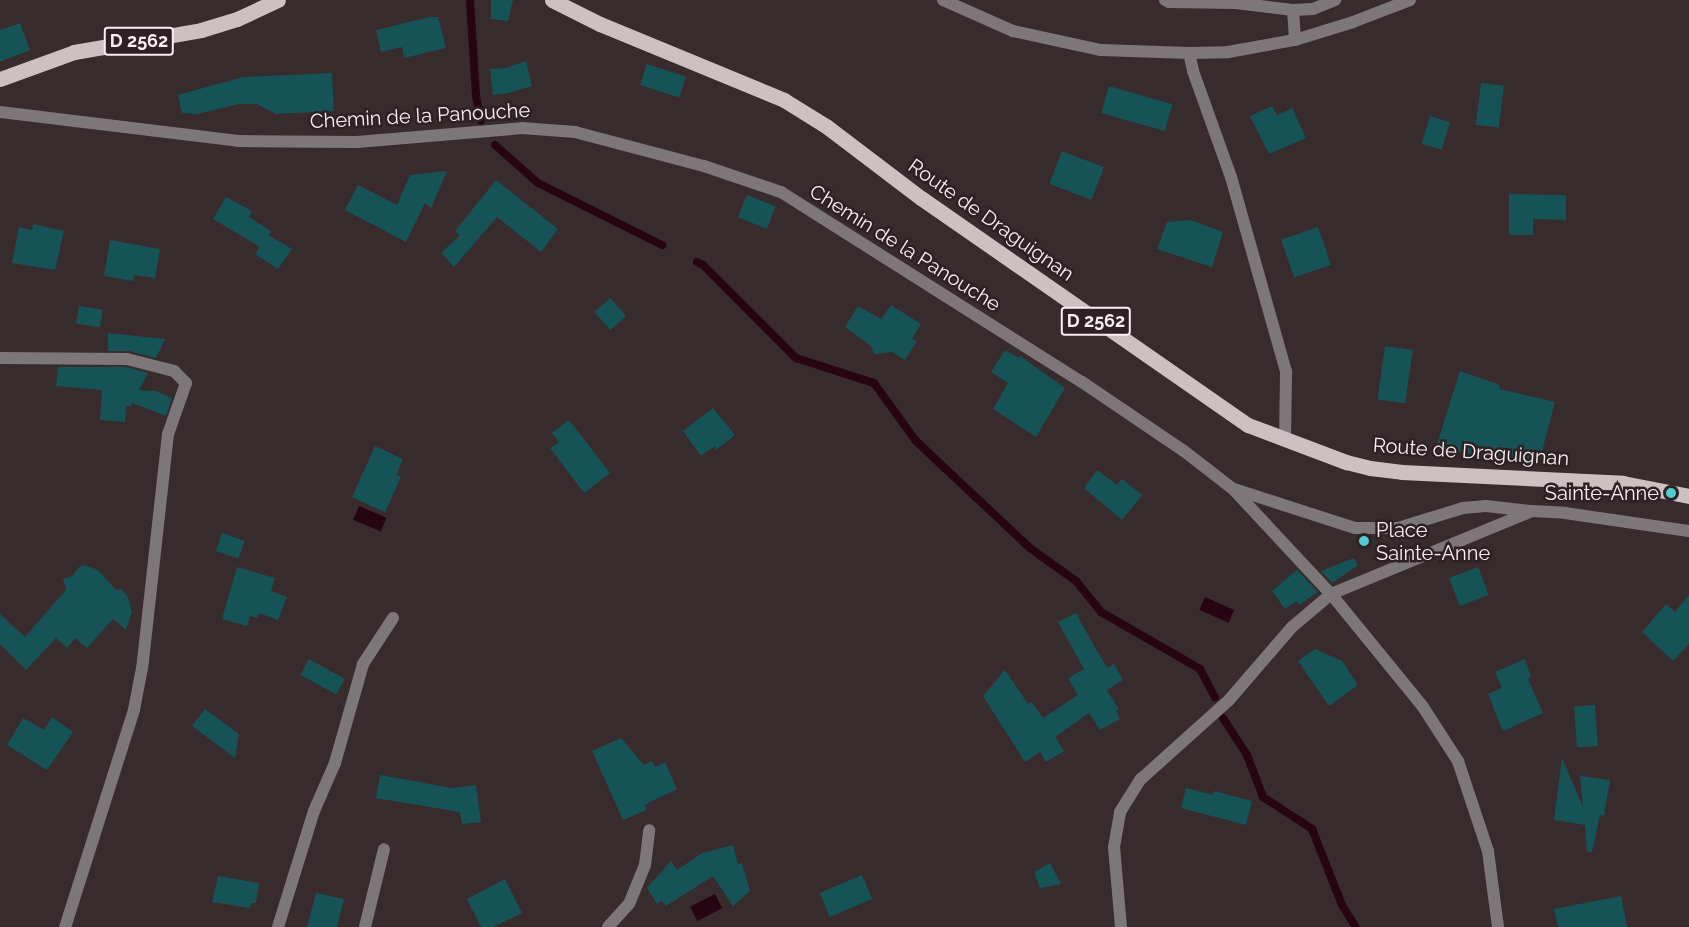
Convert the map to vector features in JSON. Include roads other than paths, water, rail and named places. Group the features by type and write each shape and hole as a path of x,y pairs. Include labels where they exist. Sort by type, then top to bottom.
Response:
{"main road":[{"name":"D 2562","path":"0,79 74,52 201,30 237,19 278,0"},
{"name":"Route de Draguignan","path":"552,0 600,24 737,78 784,100 826,126 921,198 1248,425 1346,462 1371,468 1402,472 1623,483 1689,496"}],"street":[{"path":"943,0 1013,30 1101,51 1190,53 1228,52 1295,40 1353,22 1410,0"},
{"path":"1165,0 1169,3 1236,3 1293,10 1313,9 1335,0"},
{"path":"1293,10 1295,40"},
{"path":"1190,53 1193,71 1231,177 1286,372 1285,440"},
{"name":"Chemin de la Panouche","path":"0,112 238,141 357,142 522,128 575,132 704,166 781,192 1082,382 1184,451 1233,489 1331,594 1423,707 1458,761 1488,851 1498,927"},
{"path":"0,358 127,359 174,371 186,383 168,434 142,668 134,710 64,927"},
{"path":"1233,489 1354,528 1398,528 1463,508 1486,506 1565,513 1689,531"},
{"path":"1121,927 1114,847 1120,812 1141,779 1228,699 1292,627 1331,594 1532,511"},
{"path":"278,927 314,811 335,763 363,664 393,618"},
{"path":"608,927 629,904 645,865 649,830"},
{"path":"365,927 384,849"}],"waterway":[{"path":"470,0 476,96 481,121"},
{"path":"495,145 538,183 662,245"},
{"path":"697,262 703,265 796,358 874,383 916,441 1030,548 1076,581 1101,612 1200,669 1215,697"},
{"path":"1223,718 1247,755 1263,797 1312,829 1342,905 1356,927"}],"place":[{"name":"Sainte-Anne","path":"1671,493"},
{"name":"Place Sainte-Anne","path":"1364,541"}]}
